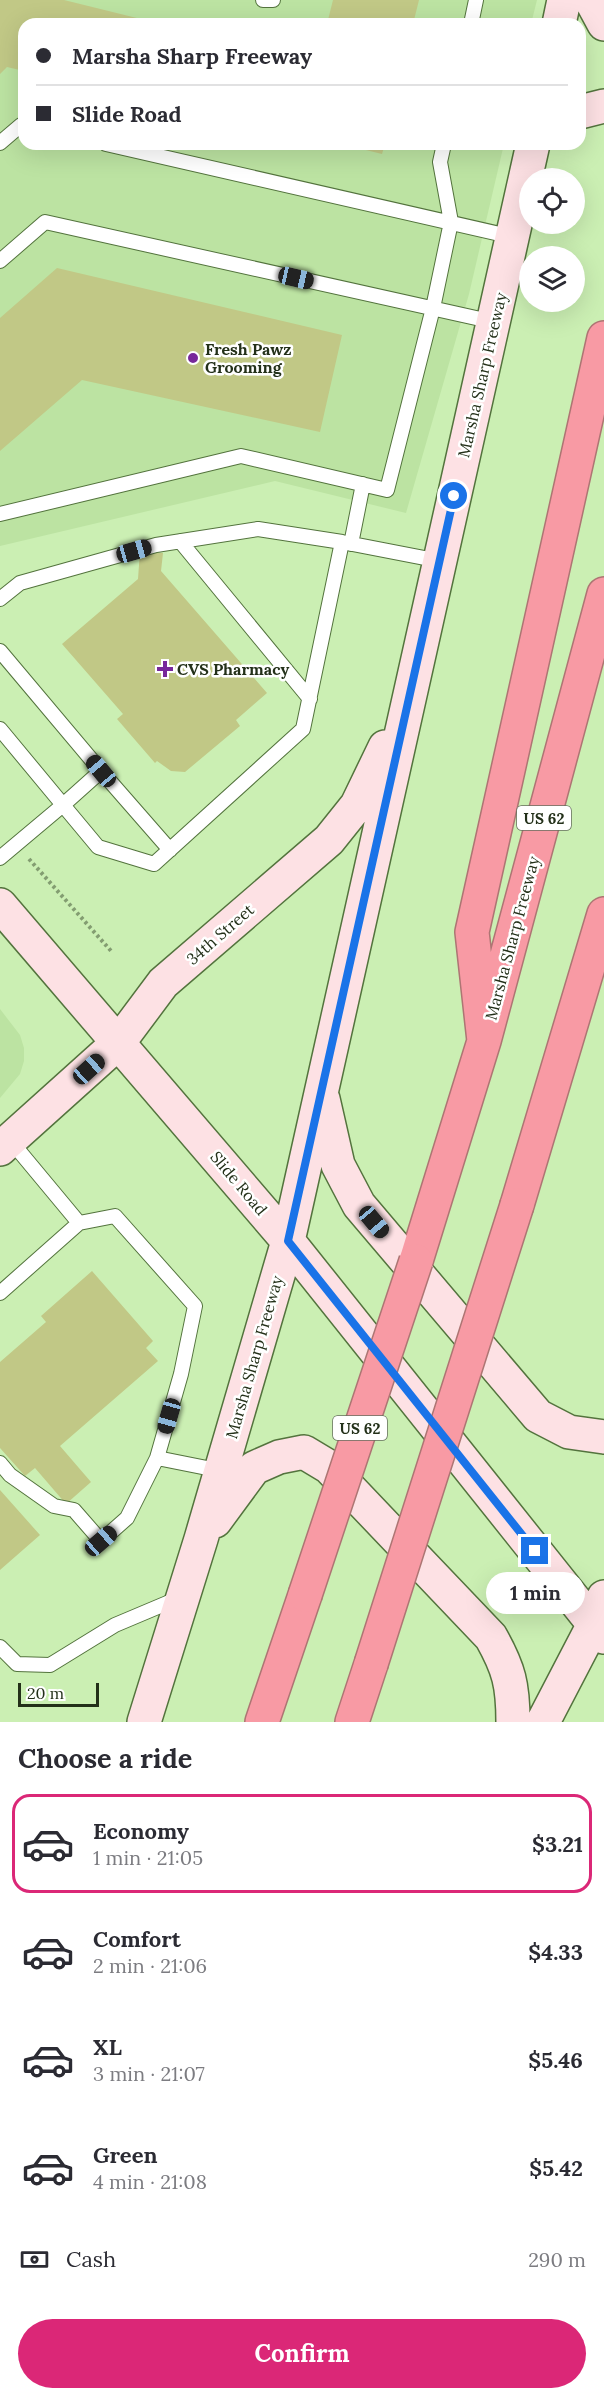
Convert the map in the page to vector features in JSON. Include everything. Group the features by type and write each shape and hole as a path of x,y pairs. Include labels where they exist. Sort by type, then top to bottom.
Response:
{"highway":[{"path":"484,1041 472,932 604,338"},
{"name":"Marsha Sharp Freeway","path":"262,1722 462,1117 604,594"},
{"path":"352,1722 517,1205 604,914"}],"main road":[{"path":"560,18 564,0"},
{"path":"591,0 604,24"},
{"path":"586,110 604,106"},
{"name":"Marsha Sharp Freeway","path":"144,1722 222,1471 288,1241 513,237 535,150"},
{"name":"34th Street","path":"5,1145 119,1042 163,983 329,840 357,805 409,697"},
{"name":"Slide Road","path":"0,905 288,1241 601,1619"},
{"path":"321,1089 338,1165 359,1205 538,1416 569,1432 604,1437"},
{"path":"201,1539 254,1468 279,1457 304,1452 329,1467 491,1637 507,1665 513,1696 513,1722"},
{"path":"543,1722 601,1619"}],"lane":[{"path":"263,0 273,0"},
{"path":"472,18 476,0"},
{"path":"0,143 18,128"},
{"path":"133,150 513,237"},
{"path":"0,514 241,456 387,490 433,308 451,222 440,162 443,150"},
{"path":"0,261 45,222 494,322"},
{"path":"0,729 98,847 154,864 303,729 346,543 363,484"},
{"path":"0,598 20,583 156,545 258,529 440,561"},
{"path":"180,541 310,699"},
{"path":"0,651 170,850"},
{"path":"0,858 101,771"},
{"path":"5,1145 79,1223"},
{"path":"0,1293 79,1223 115,1216 195,1306 181,1374 157,1458 127,1518 101,1541 74,1510 54,1506 10,1475 0,1463"},
{"path":"157,1458 222,1471"},
{"path":"0,1647 17,1664 50,1665 115,1625 184,1596"}],"path":[{"path":"16,844 112,952"}],"shaded area":[{"path":"0,0 537,0 532,18 18,18 18,150 503,150 469,294 406,513 275,481 0,546"},
{"path":"0,1009 20,1035 24,1048 24,1061 20,1074 0,1098"}],"building":[{"path":"0,0 64,0 137,18 18,18 18,70 7,67 0,74"},
{"path":"333,0 419,0 414,18 328,18"},
{"path":"366,150 383,150 382,154"},
{"name":"Fresh Pawz Grooming","path":"57,268 342,335 320,432 82,380 0,451 0,318"},
{"name":"CVS Pharmacy","path":"140,551 163,553 161,571 267,693 236,720 240,726 185,772 171,771 157,761 155,763 117,719 123,714 62,644 138,579"},
{"path":"92,1271 153,1341 146,1348 158,1361 60,1446 91,1482 66,1504 35,1468 25,1476 0,1448 0,1362 46,1322 41,1316"},
{"path":"0,1490 40,1535 0,1570"}],"place":[{"name":"Fresh Pawz Grooming","path":"193,358"},
{"name":"CVS Pharmacy","path":"165,669"}],"route":[{"path":"454,496 288,1241 535,1551"}]}
